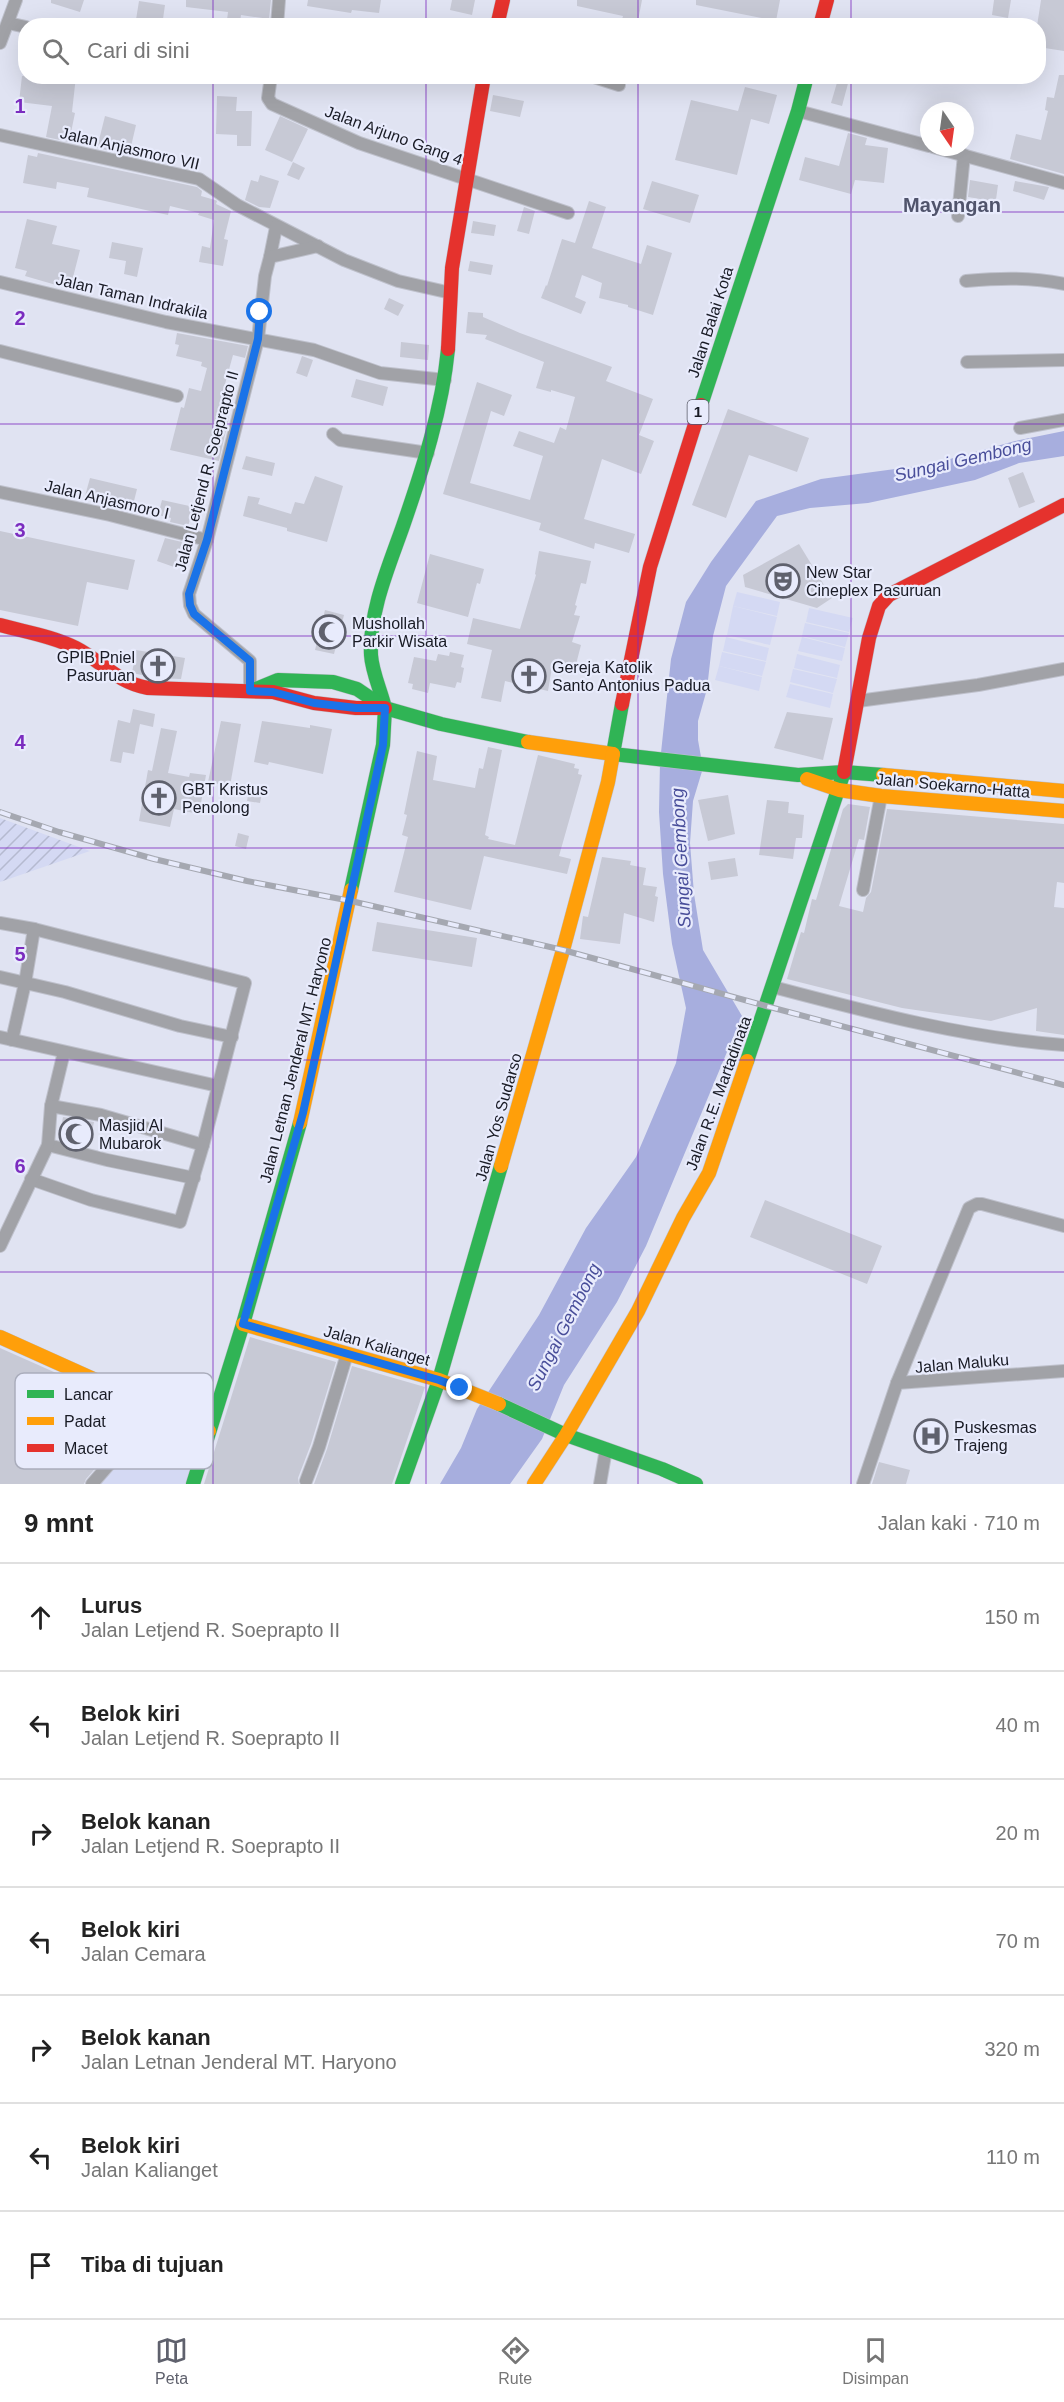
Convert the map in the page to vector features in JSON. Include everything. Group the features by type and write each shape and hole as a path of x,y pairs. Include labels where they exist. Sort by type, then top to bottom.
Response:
{"main road":[{"path":"499,18 503,0"},
{"path":"822,18 826,0"},
{"name":"Jalan Letnan Jenderal MT. Haryono","path":"213,1418 243,1324 303,1113 383,745 385,708 371,656 373,624 384,582 428,453 445,381 452,268 483,84"},
{"name":"Jalan Balai Kota","path":"613,754 629,661 650,567 718,349 798,111 805,84"},
{"name":"Jalan R.E. Martadinata","path":"534,1484 560,1432 638,1311 683,1218 708,1173 839,790 874,619 879,606 889,595 1064,505"},
{"path":"0,625 56,639 78,649 112,675 130,685 148,688 273,692 314,703 356,708 385,708"},
{"path":"250,691 278,680 333,682 357,689 385,708 428,722 613,754 798,776"},
{"name":"Jalan Yos Sudarso","path":"402,1484 439,1380 563,950 608,782 613,754"},
{"name":"Jalan Soekarno-Hatta","path":"798,776 844,771 1064,791"},
{"name":"Jalan Soekarno-Hatta","path":"798,776 839,790 881,796 1064,811"},
{"name":"Jalan Kalianget","path":"243,1324 439,1380 481,1396 560,1432 696,1484"},
{"path":"0,1337 82,1373"},
{"name":"Jalan Letnan Jenderal MT. Haryono","path":"193,1484 198,1469"}],"street":[{"path":"0,43 6,17 16,0"},
{"path":"278,18 279,0"},
{"name":"Jalan Arjuno Gang 4","path":"270,84 268,98 272,104 359,143 466,178"},
{"path":"614,84 620,86"},
{"path":"798,111 920,144"},
{"name":"Jalan Anjasmoro VII","path":"0,135 199,179 237,205 276,227"},
{"path":"958,216 964,156"},
{"path":"968,156 1064,183"},
{"path":"466,178 568,213"},
{"path":"258,339 265,276 276,227 344,260 398,281 452,293"},
{"path":"270,257 318,246"},
{"path":"966,281 1014,277 1042,279 1064,284"},
{"name":"Jalan Taman Indrakila","path":"0,282 166,322 314,350 380,373 445,381"},
{"name":"Jalan Letjend R. Soeprapto II","path":"250,691 250,661 194,614 189,594 207,540 258,339"},
{"path":"0,351 177,396"},
{"path":"967,362 1064,360"},
{"path":"1020,429 1064,420"},
{"path":"333,434 340,440 428,453"},
{"name":"Jalan Anjasmoro I","path":"0,492 110,515 207,540"},
{"path":"858,701 978,685 1064,669"},
{"path":"863,890 881,796"},
{"path":"0,923 34,929 245,983 182,1220 177,1223 91,1200 32,1179"},
{"path":"34,929 25,983 6,1038 218,1086"},
{"path":"0,977 65,992 180,1026 232,1037"},
{"path":"773,987 924,1024 1020,1041 1064,1045"},
{"path":"0,1246 48,1145 51,1106 64,1052"},
{"path":"51,1106 101,1115 203,1145"},
{"path":"48,1145 194,1178"},
{"path":"897,1383 969,1209 982,1204 1064,1226"},
{"path":"306,1481 319,1449 347,1354"},
{"name":"Jalan Maluku","path":"863,1484 897,1383 1064,1371"},
{"path":"600,1484 606,1449"},
{"path":"92,1484 105,1469"}],"shaded area":[{"path":"737,592 780,602 777,616 733,606"},
{"path":"733,606 777,617 770,645 727,635"},
{"path":"809,608 853,618 849,632 806,622"},
{"path":"805,623 849,633 845,647 802,636"},
{"path":"726,637 769,648 766,661 723,651"},
{"path":"802,637 845,648 842,661 798,651"},
{"path":"722,652 766,662 762,676 719,666"},
{"path":"797,654 840,665 837,678 794,668"},
{"path":"719,666 762,677 759,691 715,680"},
{"path":"793,669 837,679 833,693 790,682"},
{"path":"790,684 833,694 830,708 786,697"},
{"path":"0,818 90,851 0,882"},
{"path":"105,1469 198,1469 193,1484 92,1484"}],"water":[{"name":"Sungai Gembong","path":"1064,431 1064,456 1019,463 975,480 868,503 810,508 777,516 726,586 713,636 707,689 698,721 698,740 703,768 693,801 690,843 694,894 703,950 742,1016 646,1246 617,1302 564,1385 542,1439 510,1484 440,1484 461,1448 477,1409 539,1315 586,1228 636,1157 676,1063 686,1008 672,944 663,874 659,812 660,762 671,659 686,602 711,562 756,501 821,479 932,464 1015,441"}],"building":[{"path":"51,0 84,0 80,12 51,3"},
{"path":"186,0 271,0 269,18 241,15 241,18 227,18 228,12 186,7"},
{"path":"308,0 381,0 379,13 352,10 351,13 307,6"},
{"path":"452,0 475,0 472,15 450,10"},
{"path":"577,0 642,0 639,18 622,18 623,16 577,6"},
{"path":"696,0 780,0 777,18 761,18 696,5"},
{"path":"994,0 1011,0 1008,18 992,15"},
{"path":"1041,0 1064,0 1064,51 1046,48 1046,18 1038,18"},
{"path":"139,1 165,5 163,18 136,18"},
{"path":"1059,75 1064,75 1064,174 1010,159 1016,134 1041,140 1048,111 1045,110 1047,97 1054,98"},
{"path":"21,84 75,84 72,112 75,113 69,142 46,137 52,106 19,102"},
{"path":"837,84 848,84 842,106 831,103"},
{"path":"745,87 777,95 769,124 751,119 737,175 675,160 691,100 738,111"},
{"path":"493,95 524,101 520,117 490,111"},
{"path":"217,96 237,97 236,111 252,111 251,146 237,146 237,135 216,134"},
{"path":"105,116 136,125 129,155 97,148"},
{"path":"280,116 308,129 292,162 265,150"},
{"path":"848,133 867,138 865,145 888,148 884,183 855,180 851,194 799,180 805,157 839,166"},
{"path":"38,153 197,187 202,191 201,196 217,201 216,204 231,211 224,239 228,240 223,266 199,262 202,246 210,248 214,220 198,215 199,213 170,206 168,215 87,197 89,188 57,182 56,189 23,183 28,155 37,157"},
{"path":"293,162 305,168 299,180 287,175"},
{"path":"260,175 279,181 270,208 259,207 245,200 251,180 258,182"},
{"path":"970,180 998,185 995,207 980,204 980,199 968,197"},
{"path":"652,181 699,195 690,223 643,209"},
{"path":"1015,181 1049,187 1044,200 1013,191"},
{"path":"589,201 606,207 592,248 641,264 647,245 672,253 653,315 628,307 628,305 599,298 602,283 582,275 575,297 586,302 581,314 541,298 562,239 575,243"},
{"path":"524,207 535,211 529,234 517,231"},
{"path":"27,219 57,226 52,244 80,250 70,289 25,276 27,271 15,268"},
{"path":"473,221 496,225 494,236 471,233"},
{"path":"112,242 143,248 137,277 124,274 126,261 109,258"},
{"path":"470,261 493,265 491,275 468,271"},
{"path":"389,298 404,305 398,316 384,309"},
{"path":"468,312 483,313 483,317 520,333 612,367 606,381 653,399 639,435 654,441 641,474 602,459 584,519 635,534 629,553 595,543 594,549 539,530 541,523 443,494 477,382 512,395 504,416 491,411 470,483 530,500 543,456 513,446 519,431 554,443 560,427 566,430 575,397 536,388 544,362 485,339 487,335 466,333"},
{"path":"177,333 248,346 245,358 233,355 222,395 219,414 229,417 219,461 170,450 181,407 184,408 189,388 201,391 207,368 201,366 202,362 176,356 179,345 175,344"},
{"path":"401,342 429,345 428,360 400,357"},
{"path":"302,356 313,360 307,377 296,373"},
{"path":"356,379 388,387 383,406 351,397"},
{"path":"728,409 809,438 797,472 749,455 726,518 692,505"},
{"path":"246,456 275,463 272,476 242,469"},
{"path":"1023,472 1035,502 1019,508 1008,478"},
{"path":"315,476 343,486 327,542 243,516 248,496 260,498 258,504 291,514 295,502 304,504"},
{"path":"90,478 137,489 132,509 85,496"},
{"path":"162,500 194,507 188,526 170,522 171,518 158,515"},
{"path":"0,531 135,560 128,590 87,582 78,626 0,610"},
{"path":"165,538 182,542 174,567 157,561"},
{"name":"New Star Cineplex Pasuruan","path":"799,544 832,598 817,608 745,587 743,575"},
{"path":"539,551 591,561 586,584 581,583 575,605 577,606 574,615 580,616 572,642 581,645 574,672 552,667 548,691 505,681 501,702 481,698 492,650 467,644 473,618 520,629 536,575"},
{"path":"430,554 484,569 480,584 477,583 468,617 417,603"},
{"name":"Mushollah Parkir Wisata","path":"325,610 344,615 334,654 315,650"},
{"name":"GPIB Pniel Pasuruan","path":"136,650 185,658 181,679 157,678 132,673"},
{"path":"450,652 464,655 461,683 457,682 455,688 430,683 428,693 412,689 413,684 408,683 414,657 436,661 438,654 449,656"},
{"path":"133,709 155,714 153,727 140,724 134,754 123,752 121,763 110,761 118,720 130,723"},
{"path":"787,712 833,718 823,760 774,748"},
{"path":"221,721 241,724 230,786 208,782"},
{"path":"262,721 332,729 323,774 269,762 268,765 254,762"},
{"path":"161,728 177,731 168,773 189,777 190,773 206,775 199,814 174,809 170,827 139,821 148,770 152,771"},
{"path":"488,747 502,750 485,835 489,837 488,839 515,845 538,755 575,764 574,768 579,769 578,774 582,775 559,856 571,859 567,874 484,856 471,910 394,892 408,837 402,835 407,815 404,814 417,751 437,756 433,780 475,788 479,768 483,769"},
{"path":"249,790 262,793 260,803 247,801"},
{"path":"728,795 735,834 708,841 698,800"},
{"path":"767,800 789,802 788,813 804,815 802,838 796,838 793,859 759,855"},
{"path":"848,804 870,807 864,840 859,839 839,906 863,912 866,898 871,892 887,809 1064,824 1064,883 1057,882 1054,907 1064,908 1064,1035 1036,1031 1037,1008 991,1021 902,1008 787,979 801,932 804,933 812,899 816,900 843,809"},
{"path":"238,833 249,836 246,849 235,846"},
{"path":"602,857 631,861 630,865 646,868 643,885 657,887 655,896 658,897 654,922 624,913 620,944 580,939 583,916 588,917"},
{"path":"735,858 738,876 711,880 708,862"},
{"path":"377,922 477,938 472,967 372,951"},
{"name":"Masjid Al Mubarok","path":"63,1117 94,1122 89,1147 59,1139"},
{"path":"765,1200 882,1246 867,1284 750,1237"},
{"path":"250,1337 336,1362 298,1478 299,1484 204,1484 209,1469 213,1469 213,1455"},
{"path":"0,1348 56,1373 15,1373 15,1469 95,1469 84,1484 0,1484"},
{"path":"352,1366 425,1387 392,1484 314,1484"},
{"path":"879,1462 910,1470 906,1484 872,1484"}],"railway":[{"path":"0,812 59,832 154,859 563,950 1064,1085"}],"traffic: fast":[{"path":"701,405 805,84"},
{"path":"448,349 431,439 386,573 373,622 371,638 373,668 385,708 441,724 528,742"},
{"path":"256,689 278,680 333,682 357,689 385,708"},
{"path":"622,704 613,754 798,775 844,772 883,775"},
{"path":"351,890 383,745 385,708"},
{"path":"747,1061 842,778"},
{"path":"213,1420 243,1324 300,1123"},
{"path":"402,1484 439,1380 501,1166"},
{"path":"499,1404 566,1435 662,1469 696,1484"},
{"path":"193,1484 198,1469"}],"traffic: slow":[{"path":"528,742 613,754"},
{"path":"501,1166 563,950 608,782 613,754"},
{"path":"883,775 1064,791"},
{"path":"807,779 839,790 881,796 1064,811"},
{"path":"300,1123 351,890"},
{"path":"534,1484 566,1435 638,1311 683,1218 709,1173 747,1061"},
{"path":"243,1324 439,1380 499,1404"},
{"path":"0,1337 80,1373"}],"traffic: jam":[{"path":"499,18 503,0"},
{"path":"822,18 827,0"},
{"path":"448,349 452,268 483,84"},
{"path":"622,704 650,567 701,405"},
{"path":"844,772 869,638 879,606 889,595 1064,505"},
{"path":"0,625 67,644 86,653 127,681 148,688 273,692 314,703 356,708 385,708"}],"place":[{"name":"New Star Cineplex Pasuruan","path":"783,581"},
{"name":"Mushollah Parkir Wisata","path":"329,632"},
{"name":"GPIB Pniel Pasuruan","path":"158,666"},
{"name":"Gereja Katolik Santo Antonius Padua","path":"529,676"},
{"name":"GBT Kristus Penolong","path":"159,798"},
{"name":"Masjid Al Mubarok","path":"76,1134"},
{"name":"Puskesmas Trajeng","path":"931,1436"}],"district":[{"name":"Mayangan","path":"952,205"}],"route":[{"path":"260,312 258,339 207,540 189,594 190,605 194,614 250,661 252,668 250,691 285,694 314,703 356,708 385,708 383,745 351,901 303,1113 243,1324 460,1388"}]}
